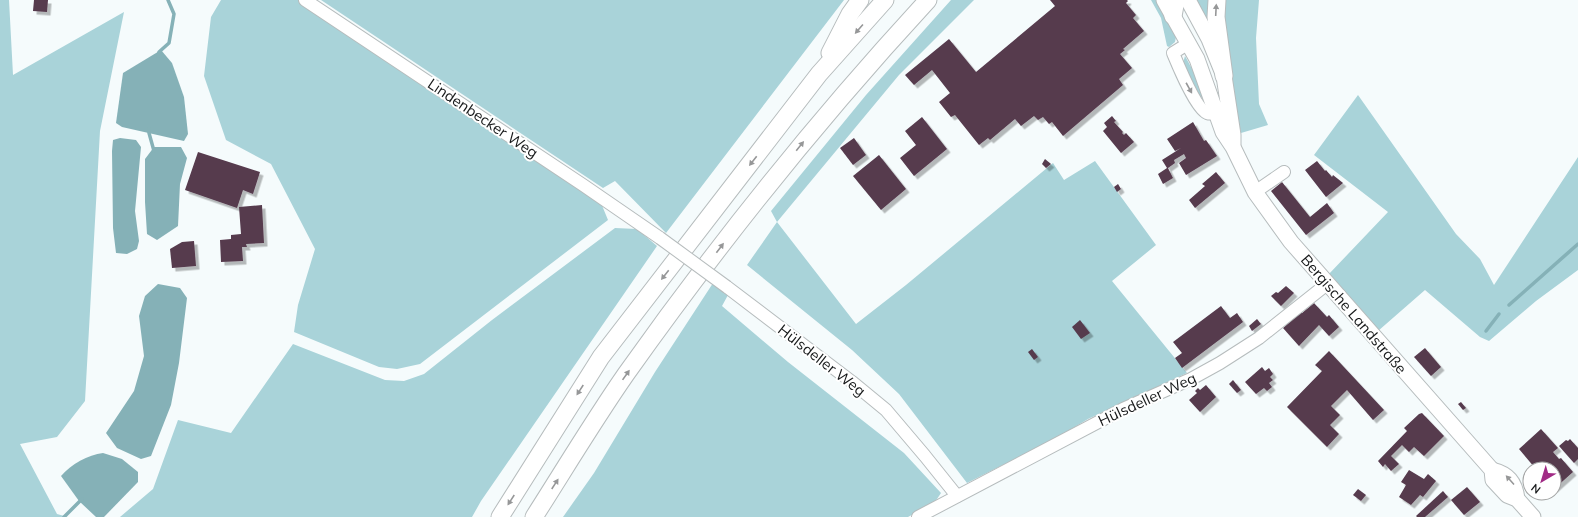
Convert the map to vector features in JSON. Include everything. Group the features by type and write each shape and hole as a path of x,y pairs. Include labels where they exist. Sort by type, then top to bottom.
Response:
{"highway":[{"path":"819,74 850,14 860,0"},
{"path":"500,517 602,357 819,74 885,0"},
{"path":"534,517 626,375 756,200 840,98 928,0"},
{"path":"1217,0 1216,17 1221,70"}],"main road":[{"name":"Bergische Landstraße","path":"1164,0 1175,8 1197,59 1223,132 1233,147 1255,192 1291,242 1327,284 1492,470 1503,472 1516,487 1517,499 1533,517"},
{"name":"Bergische Landstraße","path":"1188,0 1209,39 1221,70 1228,100 1233,135 1233,147"},
{"path":"1189,43 1195,41 1207,48 1221,70"}],"street":[{"name":"Lindenbecker Weg","path":"305,0 584,185 727,287"},
{"path":"1189,43 1173,53 1179,70 1202,110 1208,114 1215,112 1223,107 1228,100"},
{"path":"1255,192 1284,172"},
{"name":"Hülsdeller Weg","path":"918,517 1123,409 1191,379 1220,363 1259,338 1327,284"},
{"name":"Hülsdeller Weg","path":"727,287 852,382 886,410 957,496"}],"shaded area":[{"path":"0,0 9,0 13,75 124,12 100,131 85,401 57,437 20,444 57,514 68,517 0,517"},
{"path":"221,0 298,0 601,203 608,220 420,364 397,369 379,367 294,332 298,305 315,249 271,164 226,140 204,76 211,17"},
{"path":"321,0 844,0 666,233 615,181 603,188"},
{"path":"951,0 974,0 899,75 777,222 771,211 866,95"},
{"path":"1151,0 1156,0 1176,37 1175,42 1169,47 1167,46 1161,18"},
{"path":"1196,0 1212,0 1212,29"},
{"path":"1222,0 1259,0 1256,38 1259,104 1268,125 1241,133 1225,60"},
{"path":"161,50 172,63 184,97 188,134 184,141 122,127 116,123 123,73"},
{"path":"1185,56 1196,76 1203,97 1200,98 1183,63"},
{"path":"1358,95 1456,234 1480,259 1494,285 1578,157 1578,270 1536,301 1489,341 1480,337 1425,290 1378,331 1328,275 1388,212 1314,155"},
{"path":"120,138 136,140 141,147 135,211 139,241 137,249 127,254 116,253 113,228 112,151 113,140"},
{"path":"154,147 181,147 187,158 180,184 178,226 157,240 147,234 145,202 145,159"},
{"path":"1095,161 1156,245 1112,281 1187,373 1088,419 1058,437 967,483 899,394 852,350 747,265 777,222 856,324 906,285 1053,163 1064,180"},
{"path":"615,228 637,229 657,246 481,501 472,517 120,517 153,489 178,420 231,433 293,344 385,380 404,381 424,374 492,320"},
{"path":"715,280 728,295 722,306 788,362 904,453 941,493 935,502 908,517 563,517 594,473 655,372"},
{"path":"158,284 180,288 187,298 179,363 171,405 151,456 141,459 117,448 106,433 134,391 144,356 139,316 145,296"},
{"path":"103,453 122,459 138,472 138,482 104,517 96,517 79,501 61,476 80,461"}],"building":[{"path":"34,0 48,0 47,12 33,11"},
{"path":"1050,0 1127,0 1128,1 1126,3 1136,15 1133,18 1144,31 1123,49 1125,50 1120,54 1132,68 1119,79 1123,85 1063,136 1052,122 1049,124 1043,117 1038,120 1034,116 1021,126 1015,119 990,140 988,138 979,145 955,115 951,117 939,102 950,93 932,70 914,85 905,75 949,39 976,72 1055,6"},
{"path":"1112,116 1116,121 1114,122 1123,132 1122,133 1124,135 1126,133 1134,142 1121,153 1103,131 1107,127 1104,123"},
{"path":"922,117 947,149 914,176 900,158 916,145 905,131"},
{"path":"1193,122 1204,141 1206,140 1217,156 1186,175 1179,163 1186,158 1184,154 1174,160 1175,163 1168,168 1173,178 1163,184 1158,174 1167,168 1162,160 1181,148 1175,151 1167,139"},
{"path":"854,138 866,155 853,165 840,148"},
{"path":"198,152 260,172 253,194 243,190 237,208 185,190"},
{"path":"879,155 906,189 881,210 853,176"},
{"path":"1045,159 1051,164 1046,168 1042,164"},
{"path":"1317,161 1332,177 1333,175 1343,183 1326,197 1305,170"},
{"path":"1216,172 1225,183 1195,208 1189,200 1205,186 1202,184"},
{"path":"1282,182 1310,217 1327,203 1334,213 1306,235 1271,191"},
{"path":"1118,184 1121,189 1117,192 1114,187"},
{"path":"262,205 264,243 246,244 247,247 242,247 243,261 221,262 220,240 231,239 231,235 241,234 239,207"},
{"path":"194,241 196,266 172,268 170,249 182,242"},
{"path":"1286,286 1294,293 1281,306 1271,296 1276,292 1278,293"},
{"path":"1314,303 1327,317 1329,315 1339,327 1329,336 1319,325 1299,346 1283,328"},
{"path":"1221,306 1230,318 1237,313 1243,322 1182,368 1175,358 1182,353 1173,342"},
{"path":"1257,319 1261,324 1252,331 1249,326"},
{"path":"1080,320 1090,333 1081,339 1072,327"},
{"path":"1425,348 1441,367 1431,376 1414,357"},
{"path":"1032,349 1038,357 1034,360 1028,352"},
{"path":"1329,351 1384,410 1373,420 1347,390 1331,406 1340,415 1330,425 1339,434 1327,447 1287,407 1322,371 1315,365"},
{"path":"1262,367 1265,371 1269,368 1273,374 1270,377 1273,380 1269,383 1272,387 1267,391 1264,388 1256,394 1245,382"},
{"path":"1233,380 1241,390 1237,393 1229,384"},
{"path":"1206,385 1216,397 1200,412 1189,400 1197,393 1195,391 1198,388 1200,390"},
{"path":"1461,402 1466,408 1463,410 1458,404"},
{"path":"1422,413 1444,436 1424,456 1414,447 1409,452 1402,445 1391,456 1399,464 1391,471 1385,464 1383,467 1378,461 1407,431 1404,428"},
{"path":"1541,429 1558,448 1553,452 1559,459 1561,458 1573,472 1562,482 1562,461 1529,461 1519,449"},
{"path":"1570,439 1578,448 1578,459 1574,463 1559,446 1566,440 1568,441"},
{"path":"1409,470 1424,479 1428,474 1436,481 1423,497 1420,495 1411,505 1399,497 1406,485 1401,482"},
{"path":"1467,487 1480,502 1464,515 1451,500"},
{"path":"1358,489 1366,495 1361,501 1353,495"},
{"path":"1443,491 1448,497 1425,517 1416,516"}],"waterway":[{"path":"158,56 159,52 169,43 174,14 168,0"},
{"path":"149,128 154,151"},
{"path":"1509,305 1578,244"},
{"path":"1486,331 1499,314"},
{"path":"64,517 82,499"}]}
